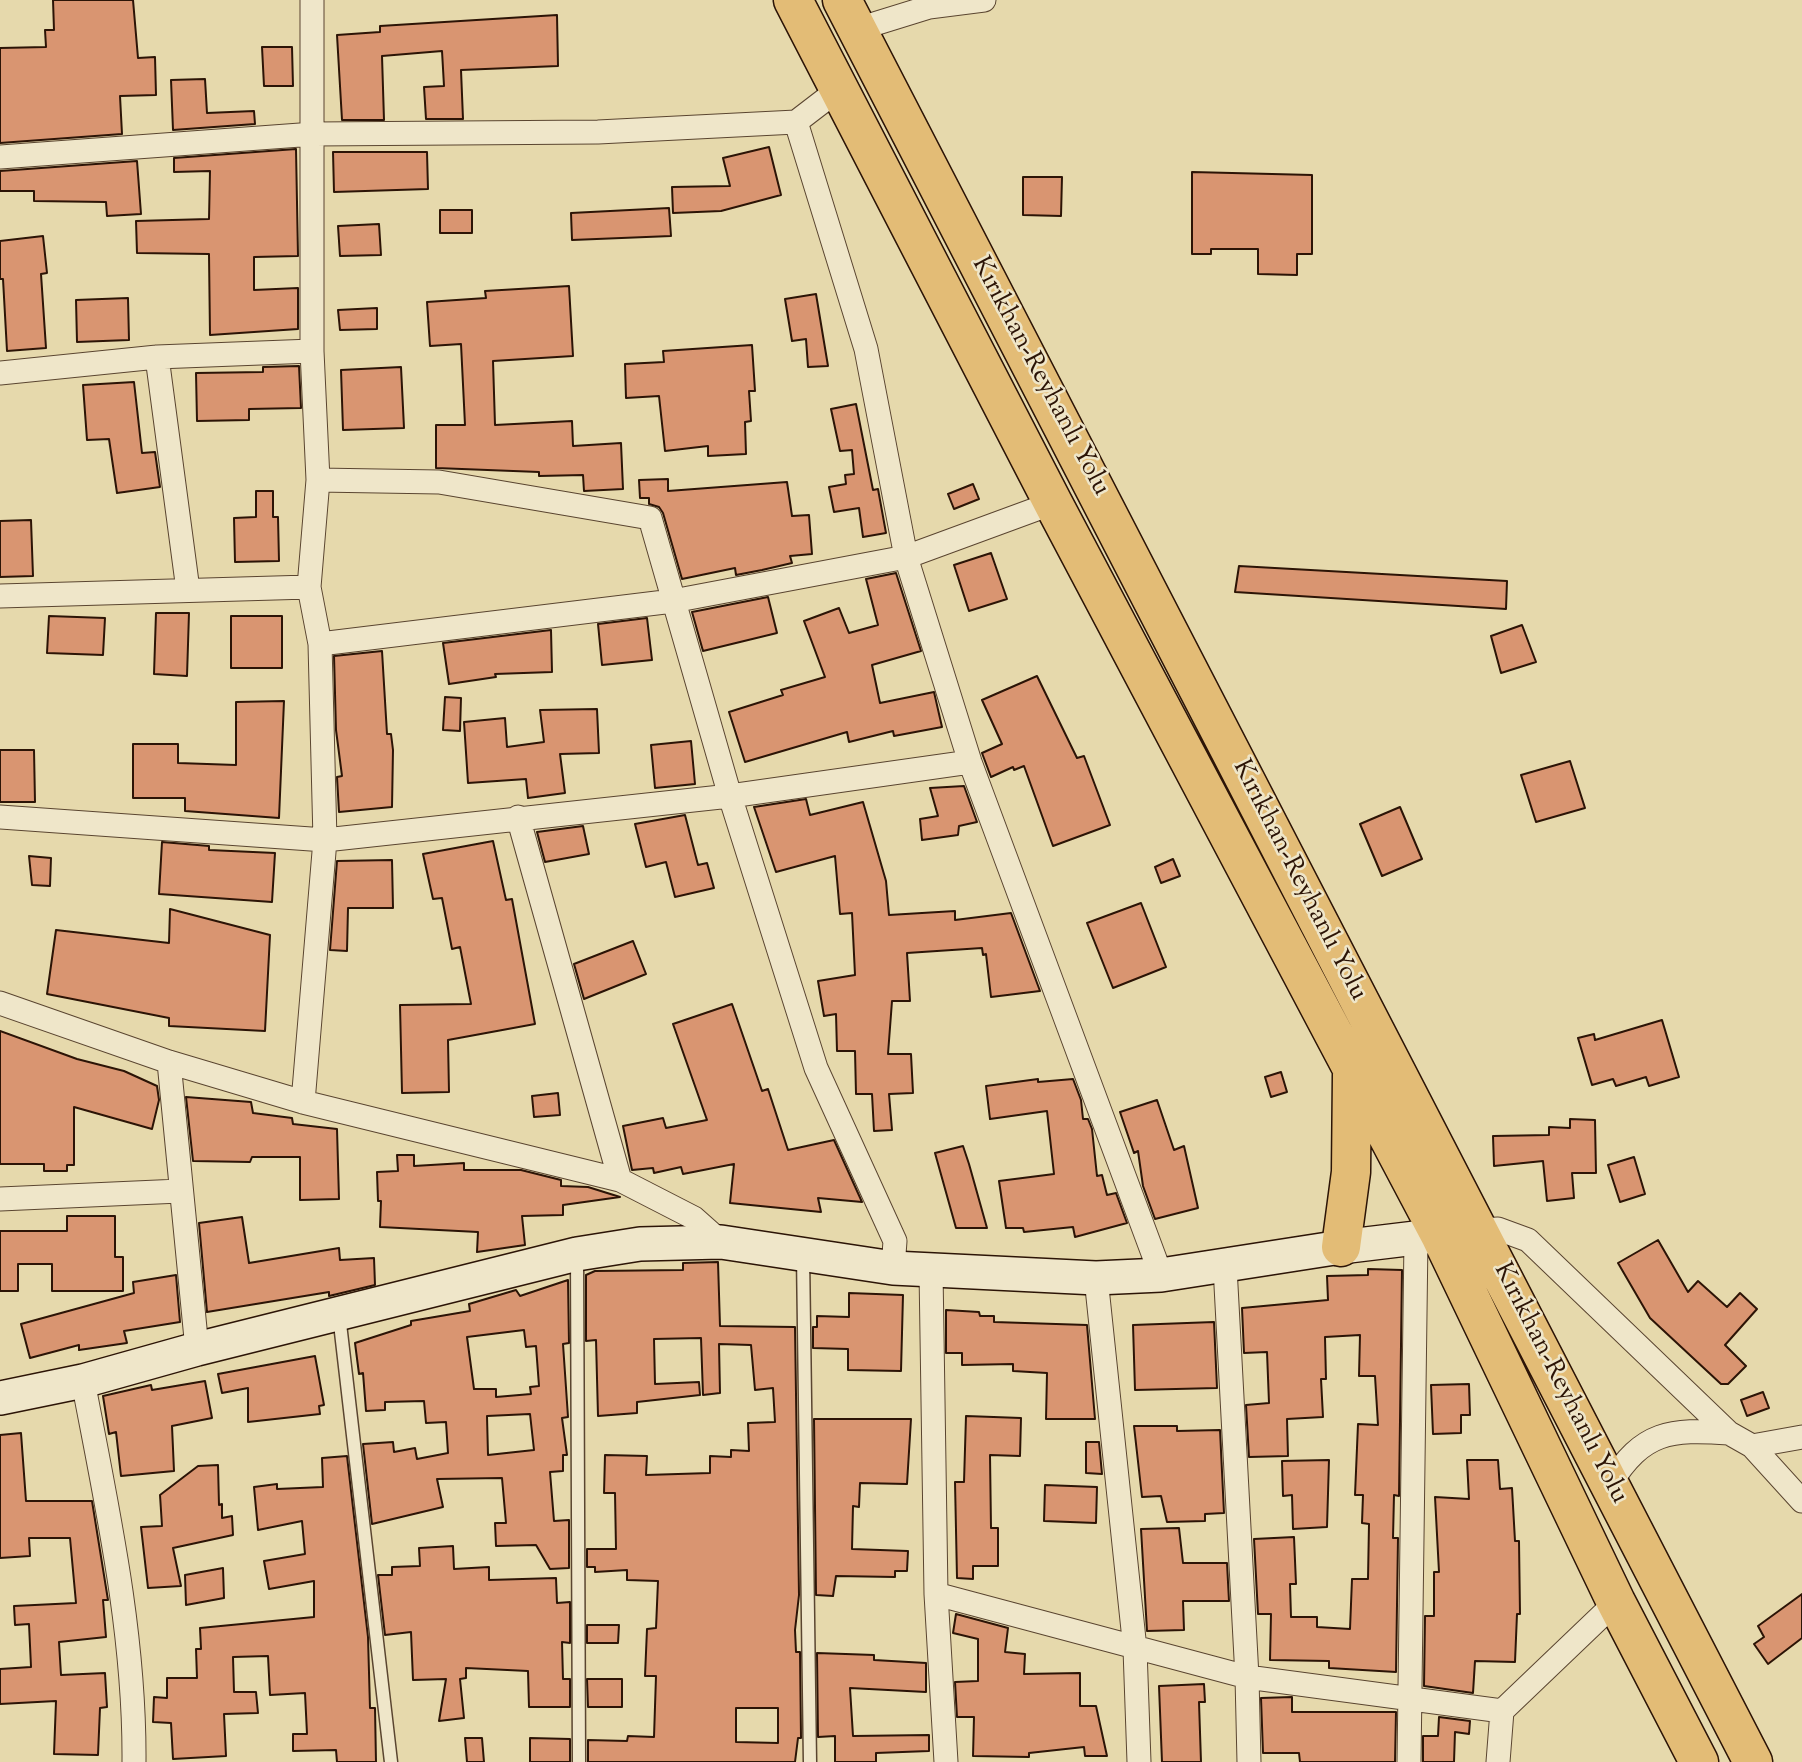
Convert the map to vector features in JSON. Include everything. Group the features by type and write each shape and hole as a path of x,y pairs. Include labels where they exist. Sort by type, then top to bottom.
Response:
{"highway":[{"name":"Kırıkhan-Reyhanlı Yolu","path":"793,0 1352,1069 1428,1237 1699,1762"},
{"name":"Kırıkhan-Reyhanlı Yolu","path":"850,15 1754,1762"},
{"path":"1340,1247 1351,1172 1352,1069"}],"main road":[{"path":"0,1398 83,1381 197,1349 577,1254 640,1244 721,1242 893,1268 1096,1278 1161,1275 1225,1267 1340,1247 1479,1230"}],"street":[{"path":"303,1102 325,840 320,644 309,587 318,480 312,351 312,0"},
{"path":"850,15 984,0"},
{"path":"0,157 314,134 598,132 796,122 839,89"},
{"path":"796,122 866,349 906,557 970,762 1161,1275"},
{"path":"0,373 157,357 312,351"},
{"path":"157,357 188,590"},
{"path":"318,480 439,482 546,503 650,518 730,796 816,1068 895,1241 893,1268"},
{"path":"320,644 673,601 906,557 1054,503"},
{"path":"0,596 309,587"},
{"path":"0,817 325,840 730,796 970,762"},
{"path":"518,817 620,1180"},
{"path":"0,1003 169,1062 303,1102 620,1180 694,1218 721,1242"},
{"path":"169,1062 197,1349"},
{"path":"0,1199 180,1191"},
{"path":"1479,1230 1498,1229 1528,1240 1729,1433 1752,1446 1802,1501"},
{"path":"1409,1762 1428,1237"},
{"path":"1225,1267 1247,1677 1249,1762"},
{"path":"931,1271 936,1594 946,1762"},
{"path":"1096,1278 1135,1649 1139,1762"},
{"path":"83,1381 120,1579 134,1727 134,1762"},
{"path":"1610,1484 1632,1453 1664,1434 1679,1431 1729,1433"},
{"path":"1752,1446 1802,1437"},
{"path":"936,1594 1247,1677 1503,1711"},
{"path":"1498,1762 1503,1711 1616,1602"}],"lane":[{"path":"803,1253 810,1762"},
{"path":"577,1254 579,1762"},
{"path":"339,1315 391,1762"}],"building":[{"path":"53,0 133,0 138,58 155,57 156,95 120,96 122,134 0,143 0,48 46,47 45,30 54,30"},
{"path":"557,15 558,66 461,70 463,119 426,119 424,87 444,86 442,51 382,56 384,120 342,120 337,35 380,32 380,26"},
{"path":"262,47 292,47 293,86 264,86"},
{"path":"205,79 207,113 254,111 255,124 173,130 171,80"},
{"path":"769,147 781,195 721,211 673,213 672,187 730,186 723,158"},
{"path":"296,149 298,256 254,257 254,290 298,288 298,329 210,335 209,254 137,253 136,221 209,219 210,171 174,172 174,158"},
{"path":"333,152 427,152 428,189 334,192"},
{"path":"137,161 141,214 107,216 106,202 34,201 34,191 0,191 0,171"},
{"path":"1192,172 1312,175 1312,254 1297,254 1297,275 1258,274 1258,249 1211,249 1211,254 1192,254"},
{"path":"1023,177 1062,177 1061,216 1023,215"},
{"path":"669,208 671,236 572,240 571,213"},
{"path":"440,210 472,210 472,233 440,233"},
{"path":"379,224 381,255 340,256 338,226"},
{"path":"43,236 47,273 41,274 46,348 7,351 3,279 0,279 0,241"},
{"path":"569,286 573,356 493,361 495,425 572,421 573,446 621,443 623,489 584,491 583,475 539,476 539,472 436,468 436,425 465,425 461,344 430,346 427,302 486,298 485,291"},
{"path":"816,294 828,366 808,367 806,339 792,341 785,299"},
{"path":"128,298 129,340 77,342 76,300"},
{"path":"377,308 377,329 340,330 338,310"},
{"path":"752,345 755,391 749,391 751,421 745,422 746,454 708,456 708,446 665,451 659,396 626,398 625,364 664,362 663,351"},
{"path":"299,366 301,408 249,409 249,420 197,421 196,373 263,372 263,367"},
{"path":"401,367 404,428 343,430 341,370"},
{"path":"134,382 142,453 155,452 160,487 117,493 109,439 87,440 83,385"},
{"path":"856,404 873,490 878,489 886,533 863,537 859,508 834,512 829,487 846,484 845,475 854,474 852,450 840,451 831,409"},
{"path":"668,479 668,491 787,482 792,516 809,515 812,554 790,556 792,563 736,575 735,568 682,579 663,513 659,507 649,504 649,498 640,498 639,480"},
{"path":"973,484 979,499 954,509 948,494"},
{"path":"256,491 273,491 273,517 278,517 279,561 235,562 234,518 256,517"},
{"path":"31,520 33,576 0,577 0,521"},
{"path":"991,553 1007,599 969,611 954,565"},
{"path":"1239,566 1507,581 1506,609 1235,592"},
{"path":"896,573 921,651 872,665 880,703 934,692 942,727 894,736 893,731 849,742 847,732 745,762 729,712 783,695 781,690 825,677 804,621 839,608 849,633 878,625 866,579"},
{"path":"768,597 777,633 703,651 692,612"},
{"path":"156,613 189,613 187,676 154,674"},
{"path":"49,616 105,618 103,655 47,653"},
{"path":"231,616 282,616 282,668 231,668"},
{"path":"647,618 652,660 602,665 598,624"},
{"path":"1522,625 1536,662 1501,673 1491,636"},
{"path":"551,630 552,672 495,674 496,677 449,684 443,643"},
{"path":"382,651 387,734 391,734 393,750 392,807 339,812 337,777 342,776 336,730 334,656"},
{"path":"1037,676 1077,758 1084,756 1110,825 1053,846 1024,766 1014,770 1013,767 991,777 982,753 1002,744 982,700"},
{"path":"445,697 461,698 460,731 443,730"},
{"path":"284,701 279,818 185,811 185,798 133,798 133,744 178,744 178,763 236,765 236,702"},
{"path":"597,709 599,753 560,754 565,793 528,798 526,779 468,783 464,722 505,718 507,747 544,742 540,710"},
{"path":"691,741 695,784 655,788 651,745"},
{"path":"0,750 34,750 35,802 0,802"},
{"path":"1570,761 1585,808 1536,822 1521,775"},
{"path":"964,786 977,822 959,826 958,835 922,840 920,819 938,816 930,788"},
{"path":"806,799 810,815 863,802 886,881 889,915 955,911 955,920 1011,913 1040,991 991,997 986,954 983,955 982,948 907,953 910,1001 892,1001 888,1054 911,1054 913,1093 889,1094 892,1130 874,1131 872,1094 856,1094 855,1051 837,1051 836,1014 824,1016 818,981 855,975 852,913 840,914 835,856 776,872 754,807"},
{"path":"1400,807 1422,859 1382,876 1360,824"},
{"path":"685,815 698,865 707,863 714,888 675,897 666,862 646,867 635,824"},
{"path":"583,826 589,854 545,862 537,832"},
{"path":"493,841 506,900 512,899 535,1024 448,1040 449,1092 402,1093 400,1005 471,1004 460,947 452,949 442,898 433,899 423,854"},
{"path":"162,842 209,846 209,850 275,853 272,902 159,894"},
{"path":"29,856 51,858 50,886 32,885"},
{"path":"1173,859 1180,876 1161,883 1155,867"},
{"path":"392,860 393,908 348,908 347,951 330,950 337,861"},
{"path":"1141,903 1166,967 1113,988 1087,923"},
{"path":"170,909 270,935 265,1031 169,1026 169,1018 47,994 56,930 169,943"},
{"path":"633,941 646,974 584,999 574,964"},
{"path":"732,1004 762,1091 768,1089 788,1150 834,1140 862,1202 818,1198 821,1212 730,1203 734,1164 683,1174 681,1167 654,1173 653,1168 632,1170 623,1126 663,1118 666,1128 707,1120 673,1024"},
{"path":"1662,1020 1679,1077 1649,1086 1646,1077 1616,1086 1613,1079 1592,1085 1578,1038 1594,1034 1595,1040"},
{"path":"0,1031 77,1059 124,1071 157,1086 159,1100 152,1129 74,1107 74,1165 67,1165 67,1171 44,1171 44,1164 0,1164"},
{"path":"1281,1072 1287,1092 1271,1097 1265,1077"},
{"path":"1038,1079 1038,1082 1073,1079 1081,1100 1083,1119 1088,1119 1092,1129 1097,1176 1102,1175 1107,1195 1116,1193 1127,1223 1075,1237 1073,1227 1024,1232 1023,1228 1006,1228 999,1181 1054,1174 1047,1111 990,1119 986,1086"},
{"path":"558,1093 560,1115 534,1117 532,1096"},
{"path":"186,1097 251,1102 253,1113 292,1118 293,1124 337,1129 339,1199 300,1200 300,1157 252,1157 250,1162 193,1161"},
{"path":"1157,1100 1174,1150 1184,1146 1198,1208 1155,1219 1143,1186 1138,1151 1134,1153 1120,1112"},
{"path":"1570,1119 1595,1120 1596,1173 1572,1173 1574,1198 1547,1201 1543,1161 1494,1166 1493,1136 1549,1135 1549,1127 1570,1128"},
{"path":"963,1146 987,1228 956,1228 935,1153"},
{"path":"397,1155 414,1155 414,1166 464,1163 464,1170 521,1170 561,1180 561,1186 588,1187 620,1197 563,1205 563,1215 522,1216 525,1245 477,1252 478,1232 380,1227 381,1201 378,1201 377,1172 398,1171"},
{"path":"1634,1157 1645,1194 1620,1202 1608,1165"},
{"path":"67,1216 115,1216 115,1257 123,1257 123,1291 52,1291 52,1264 18,1264 18,1291 0,1291 0,1231 67,1231"},
{"path":"242,1217 249,1263 339,1248 340,1260 374,1258 375,1285 329,1296 329,1292 207,1312 199,1223"},
{"path":"1658,1240 1688,1292 1698,1281 1727,1307 1740,1293 1757,1309 1725,1345 1746,1366 1728,1384 1721,1384 1650,1318 1618,1263"},
{"path":"718,1262 720,1326 795,1327 799,1595 795,1630 796,1652 800,1652 801,1738 798,1738 795,1762 588,1762 588,1740 627,1741 628,1736 654,1737 656,1676 645,1676 647,1629 656,1628 658,1581 627,1580 627,1570 595,1572 595,1567 587,1567 587,1549 616,1549 615,1493 604,1493 605,1455 647,1456 646,1475 710,1473 710,1456 731,1457 731,1450 749,1451 748,1423 775,1422 773,1388 755,1390 751,1345 719,1344 720,1393 703,1395 701,1338 654,1339 655,1384 699,1382 700,1395 637,1402 637,1413 598,1416 596,1340 586,1341 586,1275 595,1271 683,1270 683,1263","holes":["736,1708 778,1708 778,1743 736,1742"]},
{"path":"1368,1269 1402,1270 1399,1496 1394,1495 1393,1538 1398,1538 1396,1672 1329,1668 1329,1661 1270,1660 1271,1614 1258,1614 1254,1539 1294,1537 1296,1584 1290,1584 1291,1617 1317,1617 1317,1627 1350,1629 1352,1579 1368,1579 1369,1524 1362,1523 1363,1495 1355,1495 1358,1424 1378,1425 1375,1376 1359,1376 1360,1335 1325,1337 1326,1379 1321,1379 1323,1417 1287,1419 1288,1456 1249,1457 1246,1405 1269,1403 1267,1352 1244,1353 1242,1308 1328,1300 1327,1276 1368,1275"},
{"path":"176,1275 180,1322 124,1331 127,1343 79,1350 79,1345 30,1358 21,1324 134,1293 133,1282"},
{"path":"568,1280 569,1343 563,1344 568,1417 562,1418 567,1455 563,1455 563,1471 550,1472 554,1521 569,1520 569,1568 550,1569 536,1545 496,1546 495,1523 506,1523 502,1478 437,1479 443,1507 372,1524 363,1444 393,1442 394,1452 415,1448 417,1459 448,1453 446,1422 426,1423 424,1401 385,1402 385,1410 366,1411 363,1373 359,1374 355,1343 411,1325 411,1321 470,1311 469,1304 516,1290 520,1296","holes":["524,1330 526,1347 536,1346 539,1386 530,1387 531,1394 496,1397 496,1389 474,1389 467,1337","530,1414 534,1450 488,1455 487,1416"]},
{"path":"849,1293 903,1295 901,1371 848,1370 848,1349 813,1348 813,1327 817,1327 817,1316 849,1317"},
{"path":"946,1310 979,1312 980,1316 994,1316 994,1322 1087,1325 1095,1419 1046,1419 1047,1373 1013,1371 1013,1364 962,1365 962,1353 946,1353"},
{"path":"1214,1322 1217,1388 1135,1390 1133,1325"},
{"path":"315,1356 324,1405 319,1406 320,1414 248,1422 248,1388 222,1393 218,1374"},
{"path":"205,1381 212,1418 172,1426 174,1471 121,1476 116,1432 109,1434 103,1396 151,1385 152,1390"},
{"path":"1469,1384 1470,1415 1461,1415 1461,1433 1433,1434 1431,1385"},
{"path":"1763,1392 1769,1408 1747,1416 1741,1400"},
{"path":"966,1416 1021,1418 1020,1456 990,1455 991,1528 998,1528 998,1566 973,1566 973,1579 957,1578 955,1482 964,1482"},
{"path":"814,1419 911,1419 907,1484 860,1483 859,1507 853,1506 852,1549 908,1551 907,1571 895,1571 895,1577 836,1576 833,1596 816,1595"},
{"path":"1134,1426 1177,1426 1177,1431 1220,1430 1224,1513 1205,1514 1205,1521 1167,1522 1161,1496 1142,1497"},
{"path":"21,1433 26,1501 92,1501 108,1600 103,1600 106,1637 59,1642 61,1675 105,1673 107,1707 100,1708 98,1755 54,1754 56,1701 0,1704 0,1669 31,1667 29,1624 15,1625 14,1606 76,1603 70,1538 29,1538 30,1556 0,1558 0,1435"},
{"path":"1086,1442 1099,1442 1102,1474 1086,1473"},
{"path":"347,1456 368,1637 370,1708 375,1708 376,1762 337,1762 336,1750 293,1751 293,1734 307,1734 305,1693 270,1695 268,1656 233,1657 234,1692 256,1692 258,1713 224,1714 226,1756 173,1759 171,1723 153,1722 154,1697 167,1698 167,1678 197,1678 196,1649 201,1649 200,1628 314,1617 314,1581 269,1589 264,1561 305,1554 302,1521 258,1530 254,1487 277,1484 277,1489 323,1487 322,1458"},
{"path":"1329,1460 1327,1527 1293,1529 1292,1495 1283,1496 1282,1461"},
{"path":"1467,1460 1498,1460 1500,1489 1512,1488 1515,1541 1519,1541 1520,1614 1517,1614 1515,1662 1475,1661 1473,1693 1424,1686 1425,1616 1434,1616 1434,1572 1439,1572 1435,1497 1469,1499"},
{"path":"218,1465 219,1505 222,1504 222,1518 232,1516 233,1535 173,1548 181,1586 148,1588 141,1527 162,1526 160,1495 198,1466"},
{"path":"1045,1485 1097,1487 1096,1523 1044,1521"},
{"path":"1179,1528 1183,1563 1227,1563 1229,1601 1183,1601 1184,1630 1147,1631 1141,1529"},
{"path":"453,1546 454,1569 489,1567 489,1580 556,1578 557,1603 570,1602 570,1643 562,1642 563,1679 570,1679 570,1707 529,1707 528,1671 466,1668 466,1678 460,1679 464,1718 439,1721 446,1679 413,1680 411,1632 385,1635 378,1575 392,1575 392,1567 420,1566 419,1548"},
{"path":"223,1568 224,1598 186,1605 185,1575"},
{"path":"1802,1594 1802,1638 1768,1664 1754,1644 1764,1637 1758,1626"},
{"path":"956,1614 1008,1628 1005,1652 1025,1654 1024,1674 1080,1673 1080,1706 1096,1706 1107,1756 1085,1756 1084,1747 1029,1753 1029,1757 973,1756 974,1717 957,1717 955,1682 978,1681 978,1639 953,1633"},
{"path":"587,1625 619,1625 618,1643 587,1643"},
{"path":"817,1653 874,1655 874,1660 926,1663 926,1692 850,1688 853,1736 929,1735 929,1751 876,1753 876,1762 835,1762 835,1736 818,1737"},
{"path":"587,1679 622,1679 622,1707 588,1707"},
{"path":"1204,1684 1205,1702 1199,1702 1201,1762 1162,1762 1159,1686"},
{"path":"1292,1697 1292,1712 1396,1712 1395,1762 1300,1762 1299,1753 1263,1753 1261,1698"},
{"path":"1439,1717 1470,1721 1469,1734 1455,1732 1454,1762 1423,1762 1423,1736 1438,1736"},
{"path":"465,1738 482,1738 484,1762 467,1762"},
{"path":"530,1738 570,1739 570,1762 530,1762"}]}
